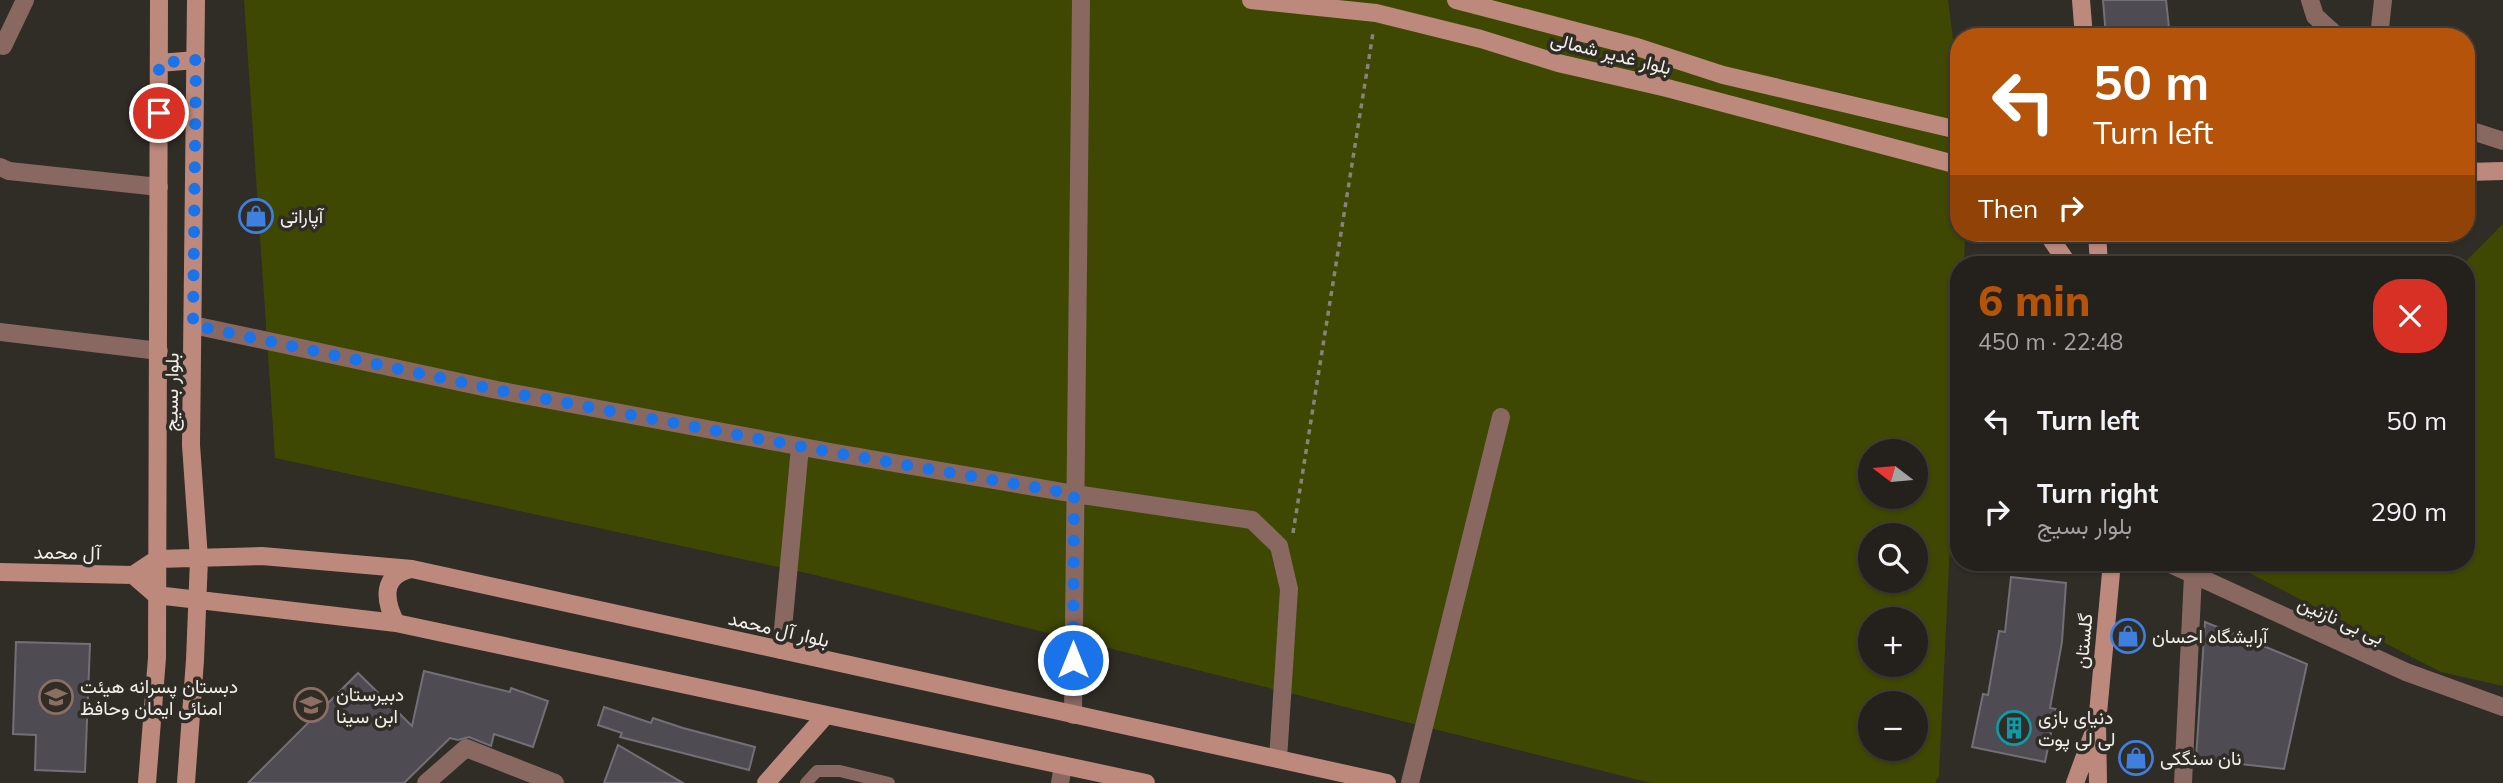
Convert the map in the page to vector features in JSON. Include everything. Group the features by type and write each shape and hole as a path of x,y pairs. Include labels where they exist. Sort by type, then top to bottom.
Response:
{"main road":[{"name":"بلوار بسیج","path":"148,783 157,658 159,0"},
{"name":"بلوار بسیج","path":"186,783 199,559 191,445 196,0"},
{"name":"بلوار غدیر شمالی","path":"1251,0 1376,13 1481,39 1558,63 1667,88 1950,163"},
{"name":"بلوار غدیر شمالی","path":"1456,0 1637,47 1723,75 1950,128"},
{"path":"2081,0 2083,28"},
{"path":"159,63 196,60"},
{"path":"2475,172 2503,171"},
{"name":"بلوار آل محمد","path":"157,559 274,557 412,569 1387,783"},
{"path":"157,559 134,575 156,594 396,623 826,715 1061,774 1146,783"},
{"path":"396,623 387,602 389,586 401,571 412,569"},
{"name":"گلستان","path":"2098,783 2097,724 2111,571"},
{"name":"آل محمد","path":"0,572 134,575"},
{"path":"766,783 826,715"},
{"name":"گلستان","path":"2075,783 2097,724"}],"street":[{"path":"0,45 3,46 25,0"},
{"path":"1073,715 1081,0"},
{"path":"2310,0 2315,16 2328,28"},
{"path":"2380,28 2383,0"},
{"path":"2475,131 2503,141"},
{"path":"0,167 159,187"},
{"path":"193,325 497,390 800,447 1074,494 1252,520 1279,546 1289,589 1278,759"},
{"path":"0,332 159,351"},
{"path":"1410,783 1501,416"},
{"path":"781,650 800,447"},
{"name":"بی بی نازنین","path":"2185,571 2406,672 2503,707"},
{"path":"2183,783 2193,575"},
{"path":"426,783 466,748 555,783"}],"lane":[{"path":"806,783 817,771 839,777 889,783"}],"path":[{"path":"1293,534 1376,13"}],"green space":[{"path":"244,0 1948,0 1952,28 1950,242 1965,242 1964,256 1950,256 1950,544 1939,776 1935,783 1651,783 811,574 275,458"},
{"path":"2503,224 2503,686 2441,672 2245,571 2475,571 2475,256 2471,256"}],"building":[{"path":"2103,0 2166,0 2169,28 2105,28"},
{"path":"2011,577 2066,583 2062,642 2050,708 2056,709 2045,762 1972,747 1983,694 1988,695 1999,631 2005,632"},
{"path":"2205,622 2307,664 2284,769 2196,759"},
{"path":"16,642 90,644 85,772 35,770 36,735 13,734"},
{"path":"424,671 510,692 511,688 548,701 533,747 494,734 491,746 469,737 458,740 450,738 404,783 248,783 358,673 412,726"},
{"path":"604,707 651,723 653,718 755,747 749,770 620,737 622,733 598,725"},
{"path":"618,745 683,783 604,783"}],"place":[{"name":"آپاراتی","path":"256,216"},
{"name":"آرایشگاه احسان","path":"2128,636"},
{"name":"دبستان پسرانه هیئت امنائی ایمان وحافظ","path":"56,697"},
{"name":"دبیرستان ابن سینا","path":"311,705"},
{"name":"دنیای بازی لی لی پوت","path":"2014,728"},
{"name":"نان سنگکی","path":"2136,758"}],"route":[{"path":"159,113 159,63 196,60 193,325 497,390 1074,494 1073,660"}]}
